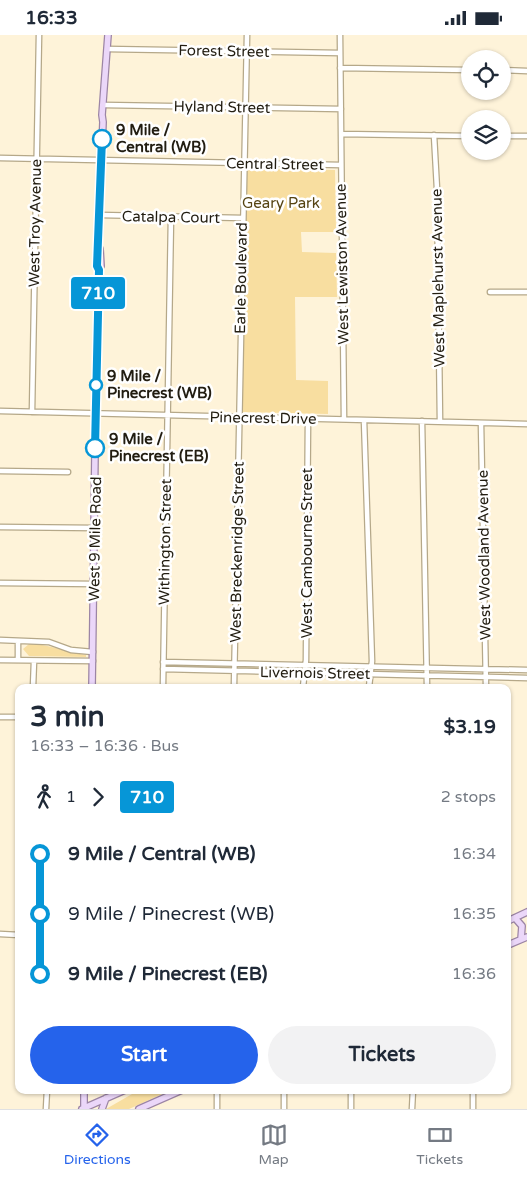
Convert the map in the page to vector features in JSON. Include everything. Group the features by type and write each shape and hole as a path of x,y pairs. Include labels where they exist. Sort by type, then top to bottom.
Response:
{"main road":[{"name":"West 9 Mile Road","path":"92,684 96,528 99,270 97,266 108,35"},
{"path":"511,919 527,912"},
{"path":"511,944 524,938 522,926 515,917"},
{"path":"84,1094 83,1109 116,1094"},
{"path":"139,1109 148,1107 174,1094"},
{"path":"102,1109 106,1098"}],"street":[{"name":"West Troy Avenue","path":"32,412 39,35"},
{"name":"Earle Boulevard","path":"239,417 247,35"},
{"name":"West Lewiston Avenue","path":"340,35 344,419"},
{"name":"Forest Street","path":"108,49 340,53"},
{"path":"340,68 461,70"},
{"path":"511,71 527,71"},
{"name":"Hyland Street","path":"104,105 340,109"},
{"path":"340,134 461,136"},
{"name":"West Maplehurst Avenue","path":"434,135 437,189 440,422"},
{"path":"511,136 527,137"},
{"name":"Central Street","path":"0,159 341,165"},
{"name":"Catalpa Court","path":"100,215 242,218"},
{"name":"Withington Street","path":"162,684 171,217"},
{"path":"490,292 527,292"},
{"name":"Pinecrest Drive","path":"0,411 527,424"},
{"name":"West Breckenridge Street","path":"234,684 239,417"},
{"name":"West Cambourne Street","path":"303,684 308,419"},
{"path":"364,420 371,667 369,684"},
{"path":"422,421 427,684"},
{"name":"West Woodland Avenue","path":"481,423 486,684"},
{"path":"0,471 68,472"},
{"path":"0,527 96,528"},
{"path":"0,583 95,584"},
{"path":"0,640 50,642 71,650 93,652"},
{"path":"18,641 18,660"},
{"path":"0,660 93,661"},
{"path":"33,684 34,661"},
{"name":"Livernois Street","path":"163,662 527,670"},
{"name":"Livernois Street","path":"163,669 527,678"},
{"path":"0,717 15,717"},
{"path":"0,934 15,935"},
{"path":"46,1109 47,1094"},
{"path":"217,1094 217,1109"},
{"path":"284,1094 284,1109"},
{"path":"351,1094 351,1109"},
{"path":"412,1109 413,1094"},
{"path":"473,1094 473,1109"}],"green space":[{"name":"Geary Park","path":"246,168 335,170 336,232 301,232 302,252 336,253 337,297 295,297 296,380 328,381 328,414 241,412"},
{"path":"29,644 51,647 86,655 86,657 29,656 23,649"},
{"path":"132,1094 162,1094 129,1109 106,1109"}],"bus line":[{"name":"710","path":"95,448 99,270 97,266 102,139"}],"place":[{"name":"9 Mile / Central (WB)","path":"102,139"},
{"name":"9 Mile / Pinecrest (WB)","path":"96,385"},
{"name":"9 Mile / Pinecrest (EB)","path":"95,448"}]}
